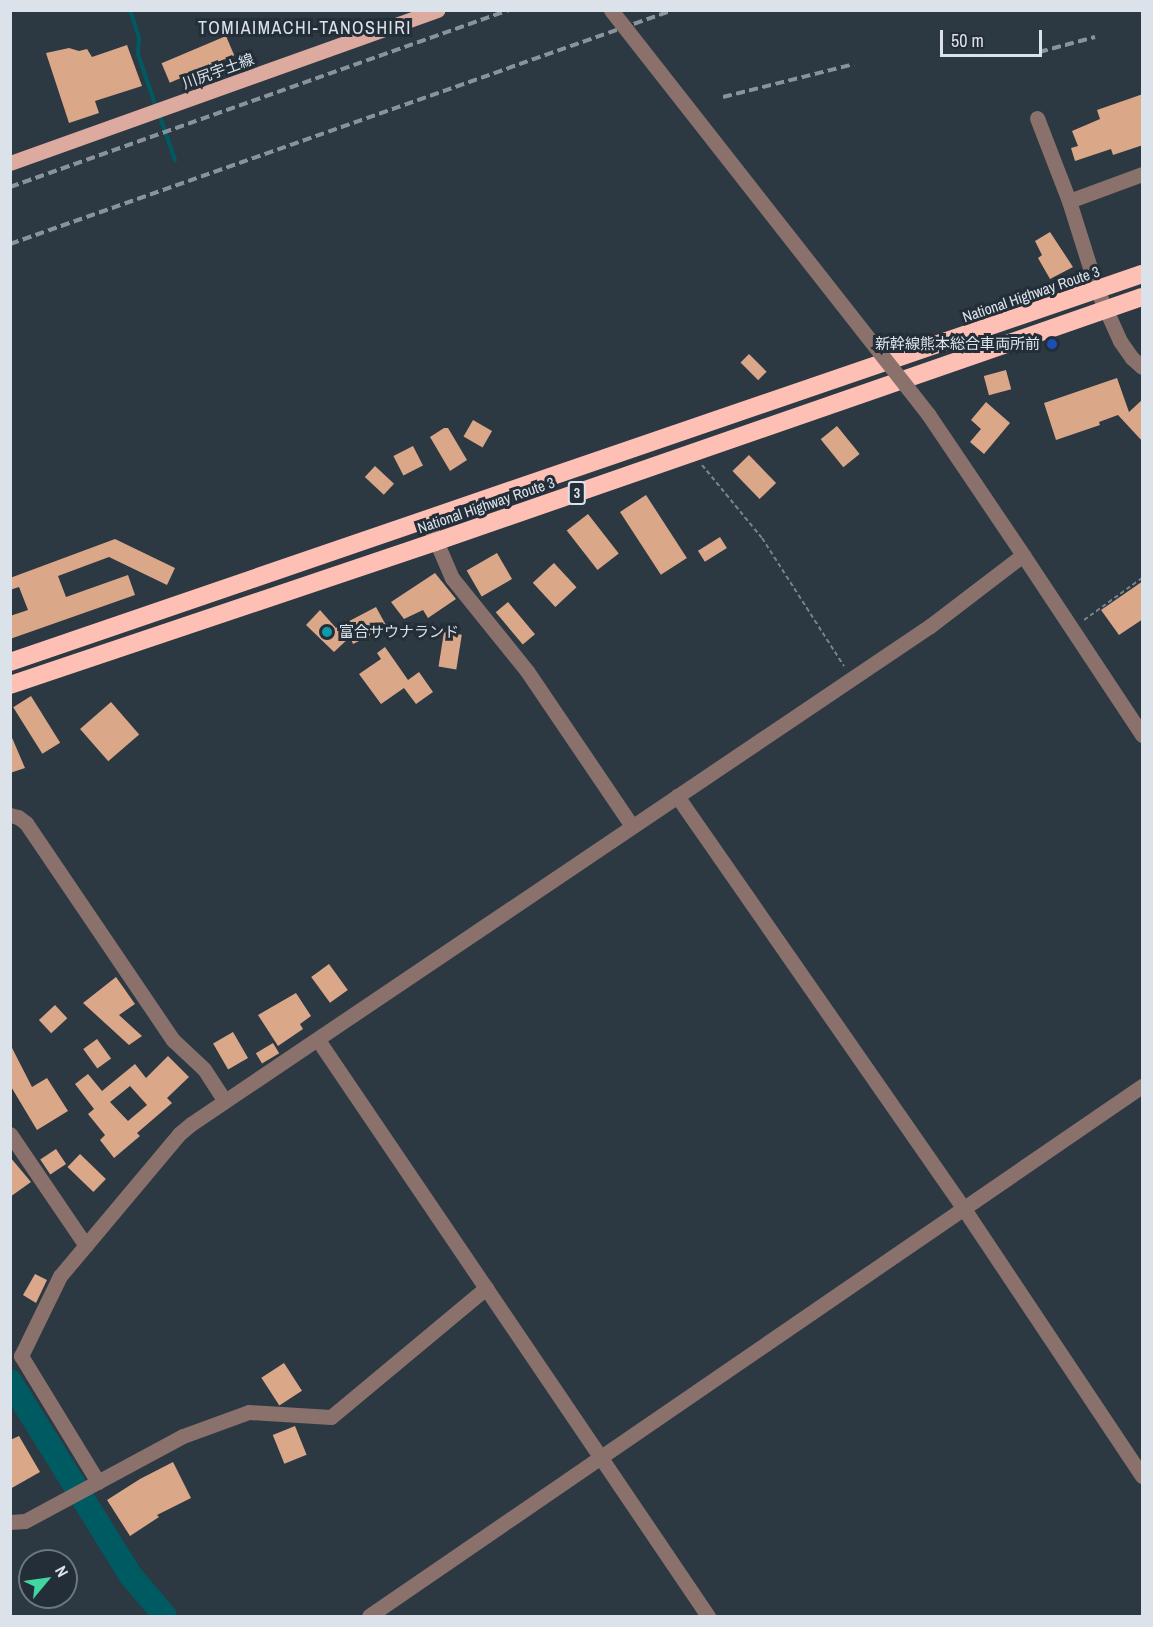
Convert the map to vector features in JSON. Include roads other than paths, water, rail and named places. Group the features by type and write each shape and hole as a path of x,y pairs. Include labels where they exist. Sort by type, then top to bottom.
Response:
{"highway":[{"name":"National Highway Route 3","path":"10,662 1143,274"},
{"name":"National Highway Route 3","path":"10,685 435,542 1143,297"}],"main road":[{"name":"川尻宇土線","path":"10,163 437,10"}],"street":[{"path":"611,10 928,414 1143,735"},
{"path":"1038,118 1069,201 1097,290 1120,341 1132,358 1143,367"},
{"path":"1069,201 1143,174"},
{"path":"427,520 452,578 527,671 632,826"},
{"path":"94,1483 21,1356 60,1276 179,1134 930,626 1023,555"},
{"path":"676,796 964,1209 1143,1476"},
{"path":"10,815 18,817 26,824 173,1040 204,1069 225,1101"},
{"path":"318,1040 708,1617"},
{"path":"369,1617 1143,1086"},
{"path":"10,1134 86,1246"},
{"path":"10,1522 25,1521 183,1436 249,1412 331,1417 486,1288"}],"waterway":[{"path":"130,10 139,38 138,54 156,107"},
{"path":"159,114 175,160"},
{"path":"10,1381 131,1576 165,1616"}],"railway":[{"path":"10,187 509,10"},
{"path":"10,244 673,10"},
{"path":"1039,52 1095,37"},
{"path":"723,97 854,64"}],"place":[{"name":"新幹線熊本総合車両所前","path":"1052,344"},
{"name":"富合サウナランド","path":"327,632"}],"district":[{"name":"TOMIAIMACHI-TANOSHIRI","path":"305,28"}]}
